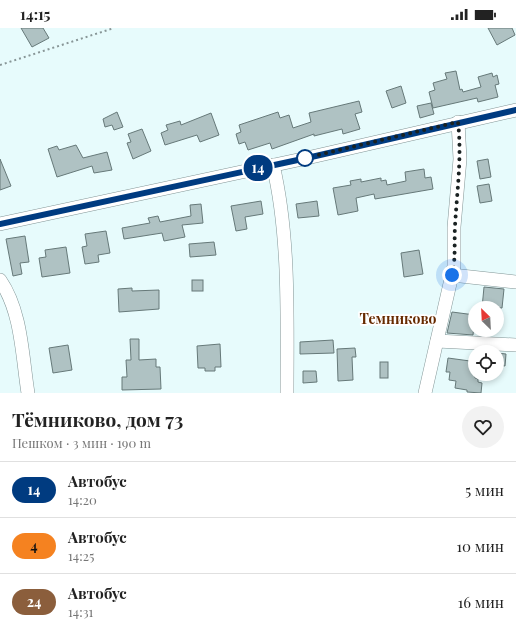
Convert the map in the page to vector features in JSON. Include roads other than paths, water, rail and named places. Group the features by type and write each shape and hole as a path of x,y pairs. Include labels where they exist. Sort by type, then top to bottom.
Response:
{"street":[{"path":"0,224 273,165 516,110"},
{"path":"425,393 454,266 454,228 460,160 458,122"},
{"path":"273,165 278,192 283,241 287,330 287,393"},
{"path":"452,275 516,282"},
{"path":"0,280 9,293 18,323 28,393"},
{"path":"437,341 516,344"}],"district":[{"name":"Темниково","path":"398,319"}]}
